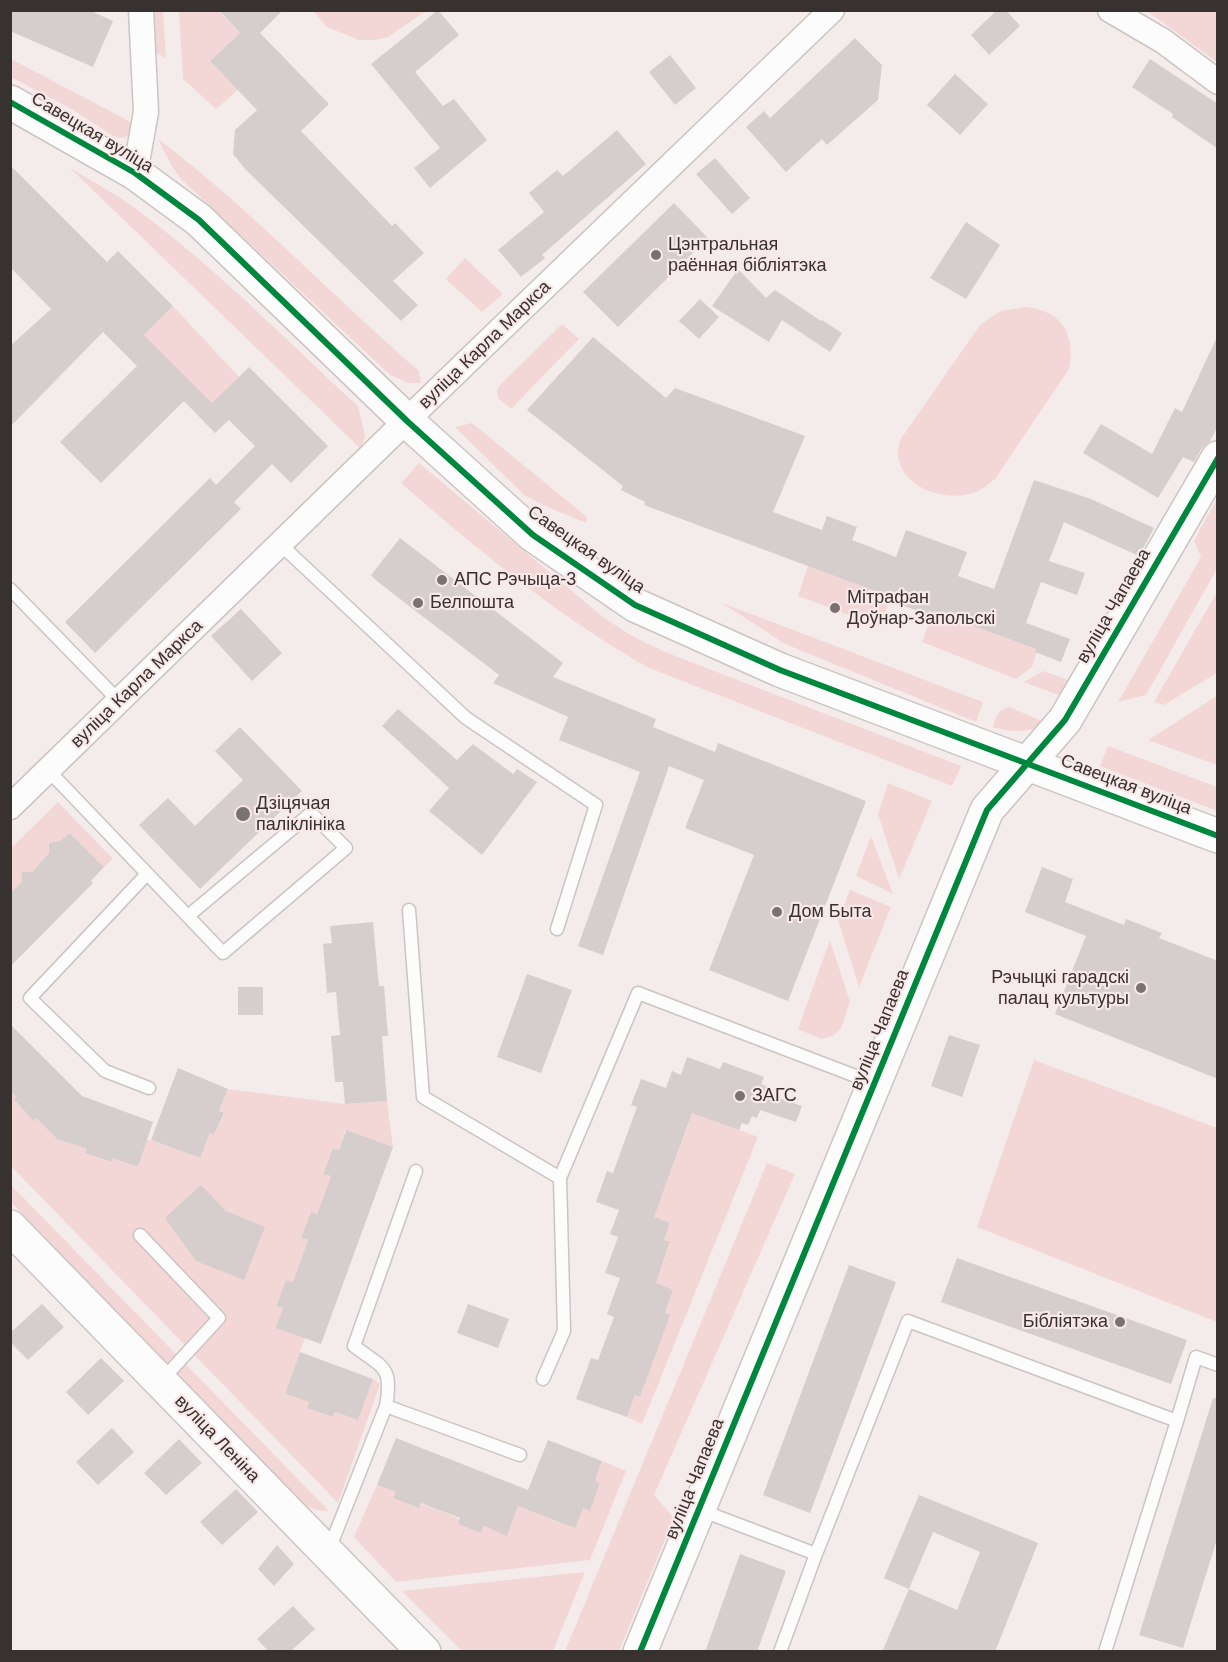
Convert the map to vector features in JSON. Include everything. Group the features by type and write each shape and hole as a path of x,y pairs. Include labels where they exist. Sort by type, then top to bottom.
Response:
{"street":[{"path":"135,173 146,112 141,10"},
{"name":"вуліца Карла Маркса","path":"10,807 832,10"},
{"path":"1110,10 1163,41 1218,82"},
{"name":"Савецкая вуліца","path":"10,102 135,173 199,220 407,421 533,535 635,605 780,670 1218,836"},
{"name":"вуліца Чапаева","path":"640,1652 987,810 1065,720 1218,458"},
{"name":"вуліца Леніна","path":"10,1227 424,1652"}],"lane":[{"path":"280,544 466,718 596,805 557,929"},
{"path":"10,589 119,701"},
{"path":"48,770 223,953 346,848 311,813 188,916"},
{"path":"147,874 30,998 105,1071 148,1088"},
{"path":"410,910 423,1096 560,1178"},
{"path":"543,1379 564,1331 560,1178 638,993 875,1083"},
{"path":"328,1553 386,1406 390,1384 385,1370 354,1346 416,1171"},
{"path":"141,1235 219,1318 161,1381"},
{"path":"780,1652 908,1321 1177,1420"},
{"path":"1105,1652 1196,1357 1218,1365"},
{"path":"386,1406 520,1455"},
{"path":"699,1509 816,1554"}],"shaded area":[{"path":"150,11 163,11 166,58 153,51"},
{"path":"179,11 219,11 240,33 210,61 238,90 216,109 183,79"},
{"path":"313,11 426,11 388,37 359,40 327,27"},
{"path":"1147,11 1217,11 1217,62"},
{"path":"11,59 131,122 129,135 123,138 115,137 73,110 11,77"},
{"path":"158,139 226,194 419,371 421,383 408,383 390,375 181,179 172,167"},
{"path":"69,167 127,203 193,254 358,406 365,436 361,449"},
{"path":"465,258 503,294 482,312 446,279"},
{"path":"173,306 239,377 212,403 144,335"},
{"path":"1026,307 1049,313 1064,326 1070,345 1069,369 995,479 989,484 976,492 952,496 927,490 916,484 901,466 898,454 900,440 980,325 1000,311"},
{"path":"562,324 579,339 511,409 498,398 497,390 500,385"},
{"path":"472,423 587,517 586,523 524,495 455,427"},
{"path":"419,463 603,617 632,636 665,652 961,766 952,786 649,668 583,627 521,582 401,483"},
{"path":"1217,498 1217,569 1146,695 1118,702 1201,557 1194,541"},
{"path":"808,566 891,597 880,627 798,596"},
{"path":"1217,592 1217,673 1164,705 1154,702"},
{"path":"722,603 983,702 976,722 785,644"},
{"path":"934,611 1018,642 1044,630 1032,667 1016,679 922,642"},
{"path":"1044,671 1073,682 1064,697 1024,682"},
{"path":"1217,696 1217,765 1148,740"},
{"path":"1009,707 1047,723 1020,731 993,727 1000,712"},
{"path":"1108,746 1217,787 1217,811 1100,766"},
{"path":"888,783 932,801 899,879 878,814"},
{"path":"58,802 113,859 104,867 70,833 60,841 49,843 49,853 32,872 23,872 22,882 11,893 11,848"},
{"path":"871,836 893,894 856,876"},
{"path":"850,890 891,907 859,987 838,920"},
{"path":"830,940 850,1002 841,1028 833,1036 821,1039 798,1029"},
{"path":"1034,1060 1217,1128 1217,1322 977,1227"},
{"path":"228,1089 345,1104 387,1101 393,1147 345,1130 339,1150 333,1148 323,1173 331,1176 317,1214 311,1212 301,1238 308,1240 293,1282 286,1280 276,1306 283,1308 305,1338 285,1394 309,1402 307,1408 333,1417 335,1412 358,1420 373,1379 380,1384 338,1503 11,1166 10,1091 16,1097 14,1101 34,1120 36,1118 57,1139 87,1149 86,1153 112,1162 113,1158 138,1167 147,1139 200,1158 210,1133 215,1134 224,1114 219,1111"},
{"path":"688,1111 758,1137 642,1424 627,1417 635,1395 640,1397 673,1290 650,1281 659,1275 670,1243 664,1240 670,1223 649,1216 661,1198 689,1122"},
{"path":"767,1163 795,1174 654,1495 674,1518 619,1651 565,1651"},
{"path":"10,1184 329,1511 309,1507 293,1495 11,1202"},
{"path":"602,1461 626,1471 590,1560 396,1582 354,1537 377,1485 396,1492 394,1498 439,1510 481,1533 484,1526 507,1535 518,1506 590,1510 600,1483 595,1481"},
{"path":"585,1572 553,1651 462,1651 402,1591"}],"building":[{"path":"10,10 89,10 113,21 93,67 10,31"},
{"path":"219,10 283,10 260,33 329,104 301,131 392,226 395,223 424,253 393,281 418,305 401,321 246,170 233,154 235,130 257,110 210,61 240,33"},
{"path":"438,10 459,35 415,72 443,106 454,99 487,140 430,188 414,168 440,148 371,64"},
{"path":"997,10 1006,10 1020,26 989,55 971,35"},
{"path":"855,38 882,65 878,100 827,145 822,139 786,172 746,127 764,111 770,118"},
{"path":"670,55 696,88 675,105 649,72"},
{"path":"1150,59 1218,104 1218,149 1172,117 1173,114 1132,87"},
{"path":"955,74 988,104 960,135 927,105"},
{"path":"617,130 646,164 542,255 545,258 521,277 498,250 544,212 529,193 557,170 563,176"},
{"path":"715,158 750,198 732,214 696,174"},
{"path":"10,165 107,262 118,251 173,306 144,335 212,403 249,367 328,446 291,483 272,464 234,502 241,509 95,653 65,622 210,478 216,485 255,446 229,420 215,433 184,401 101,483 60,442 137,366 103,332 10,427 10,346 51,309 10,267"},
{"name":"Цэнтральная раённая бібліятэка","path":"674,203 708,238 618,327 583,292"},
{"path":"966,222 1000,245 966,299 930,278"},
{"path":"738,269 766,298 775,290 842,333 830,352 782,320 769,342 712,306"},
{"path":"700,299 719,317 699,339 679,321"},
{"path":"1218,335 1218,426 1194,462 1183,457 1158,498 1083,453 1101,424 1152,454 1175,408 1182,412"},
{"path":"593,337 666,398 675,388 805,436 773,512 822,530 827,516 857,527 852,540 896,557 906,530 967,552 958,576 994,589 1034,480 1091,499 1154,528 1139,556 1064,522 1049,561 1085,573 1077,595 1041,582 1026,623 1070,639 1061,662 1035,652 1036,649 934,611 932,616 890,601 891,597 644,505 645,502 621,490 623,486 527,410"},
{"path":"400,538 563,663 553,677 656,719 653,727 715,752 718,743 866,801 788,1001 709,970 754,855 685,828 704,780 669,766 603,955 578,946 640,772 559,740 568,717 493,683 499,675 378,582 371,575"},
{"path":"241,609 282,653 252,681 211,636"},
{"path":"398,709 457,760 473,744 513,774 517,769 537,782 482,855 429,811 449,788 382,726"},
{"name":"Дзіцячая паліклініка","path":"240,727 302,791 200,889 139,825 168,798 195,826 243,780 215,751"},
{"path":"70,833 104,867 91,881 93,883 10,967 10,893 22,882 22,872 32,872 49,853 49,843 60,841"},
{"name":"Рэчыцкі гарадскі палац культуры","path":"1042,867 1073,879 1065,902 1124,925 1126,919 1162,933 1159,938 1218,961 1218,1079 1055,1014 1086,936 1025,912"},
{"path":"373,922 379,986 384,986 388,1036 382,1036 387,1101 345,1104 343,1082 335,1082 331,1036 340,1035 336,992 327,993 323,944 332,943 330,926"},
{"path":"527,974 572,990 541,1073 497,1057"},
{"path":"238,987 263,987 263,1015 238,1015"},
{"path":"10,1024 82,1096 153,1122 138,1167 113,1158 112,1162 85,1153 87,1149 57,1139 36,1118 34,1121 14,1100 16,1097 10,1091"},
{"path":"949,1035 980,1045 962,1097 931,1086"},
{"path":"687,1057 720,1069 723,1062 764,1077 761,1084 767,1087 764,1093 802,1106 796,1122 760,1110 757,1118 752,1116 748,1125 742,1123 739,1130 692,1113 654,1217 670,1223 664,1240 670,1242 656,1283 673,1290 665,1313 670,1315 640,1397 635,1395 627,1417 576,1399 591,1358 598,1360 614,1317 607,1314 620,1278 605,1273 618,1237 610,1234 619,1210 596,1202 607,1171 613,1173 637,1107 631,1105 641,1079 666,1088 672,1071 681,1075"},
{"path":"178,1068 228,1089 219,1111 224,1113 214,1135 210,1133 200,1158 151,1140"},
{"path":"346,1130 393,1147 321,1344 276,1328 283,1308 276,1306 286,1280 293,1282 308,1240 301,1238 311,1212 317,1214 331,1176 323,1174 333,1148 339,1150"},
{"path":"201,1185 226,1211 265,1227 244,1280 196,1261 165,1218"},
{"path":"957,1258 1187,1340 1171,1384 941,1302"},
{"path":"849,1265 896,1282 810,1513 763,1495"},
{"path":"42,1304 64,1327 28,1360 10,1342 10,1333"},
{"path":"468,1304 509,1319 498,1348 457,1333"},
{"path":"300,1352 373,1379 358,1420 335,1412 333,1417 307,1408 309,1402 285,1394"},
{"path":"101,1358 124,1381 88,1415 66,1392"},
{"path":"1213,1398 1218,1398 1218,1536 1183,1648 1139,1635"},
{"path":"112,1428 134,1452 98,1485 76,1462"},
{"path":"396,1438 528,1490 548,1440 602,1461 595,1481 600,1483 590,1511 583,1508 575,1528 518,1506 507,1536 484,1526 481,1533 458,1524 460,1518 421,1503 419,1508 393,1498 396,1492 377,1485"},
{"path":"179,1439 202,1463 166,1495 144,1473"},
{"path":"236,1489 258,1512 222,1545 200,1522"},
{"path":"919,1495 1038,1543 995,1652 882,1652 909,1589 884,1578","holes":["933,1532 980,1552 957,1610 909,1589"]},
{"path":"277,1545 294,1564 274,1586 258,1569"},
{"path":"740,1554 786,1571 757,1652 705,1652"},
{"path":"293,1606 315,1629 290,1652 269,1652 257,1639"}],"cycle path":[{"path":"10,102 135,173 199,220 407,421 533,535 635,605 780,670 1218,836"},
{"path":"640,1652 987,810 1065,720 1218,458"}],"place":[{"name":"Цэнтральная раённая бібліятэка","path":"656,255"},
{"name":"АПС Рэчыца-3","path":"442,580"},
{"name":"Белпошта","path":"418,603"},
{"name":"Мітрафан Доўнар-Запольскі","path":"835,608"},
{"name":"Дзіцячая паліклініка","path":"243,814"},
{"name":"Дом Быта","path":"777,912"},
{"name":"Рэчыцкі гарадскі палац культуры","path":"1141,988"},
{"name":"ЗАГС","path":"740,1096"},
{"name":"Бібліятэка","path":"1120,1322"}]}
